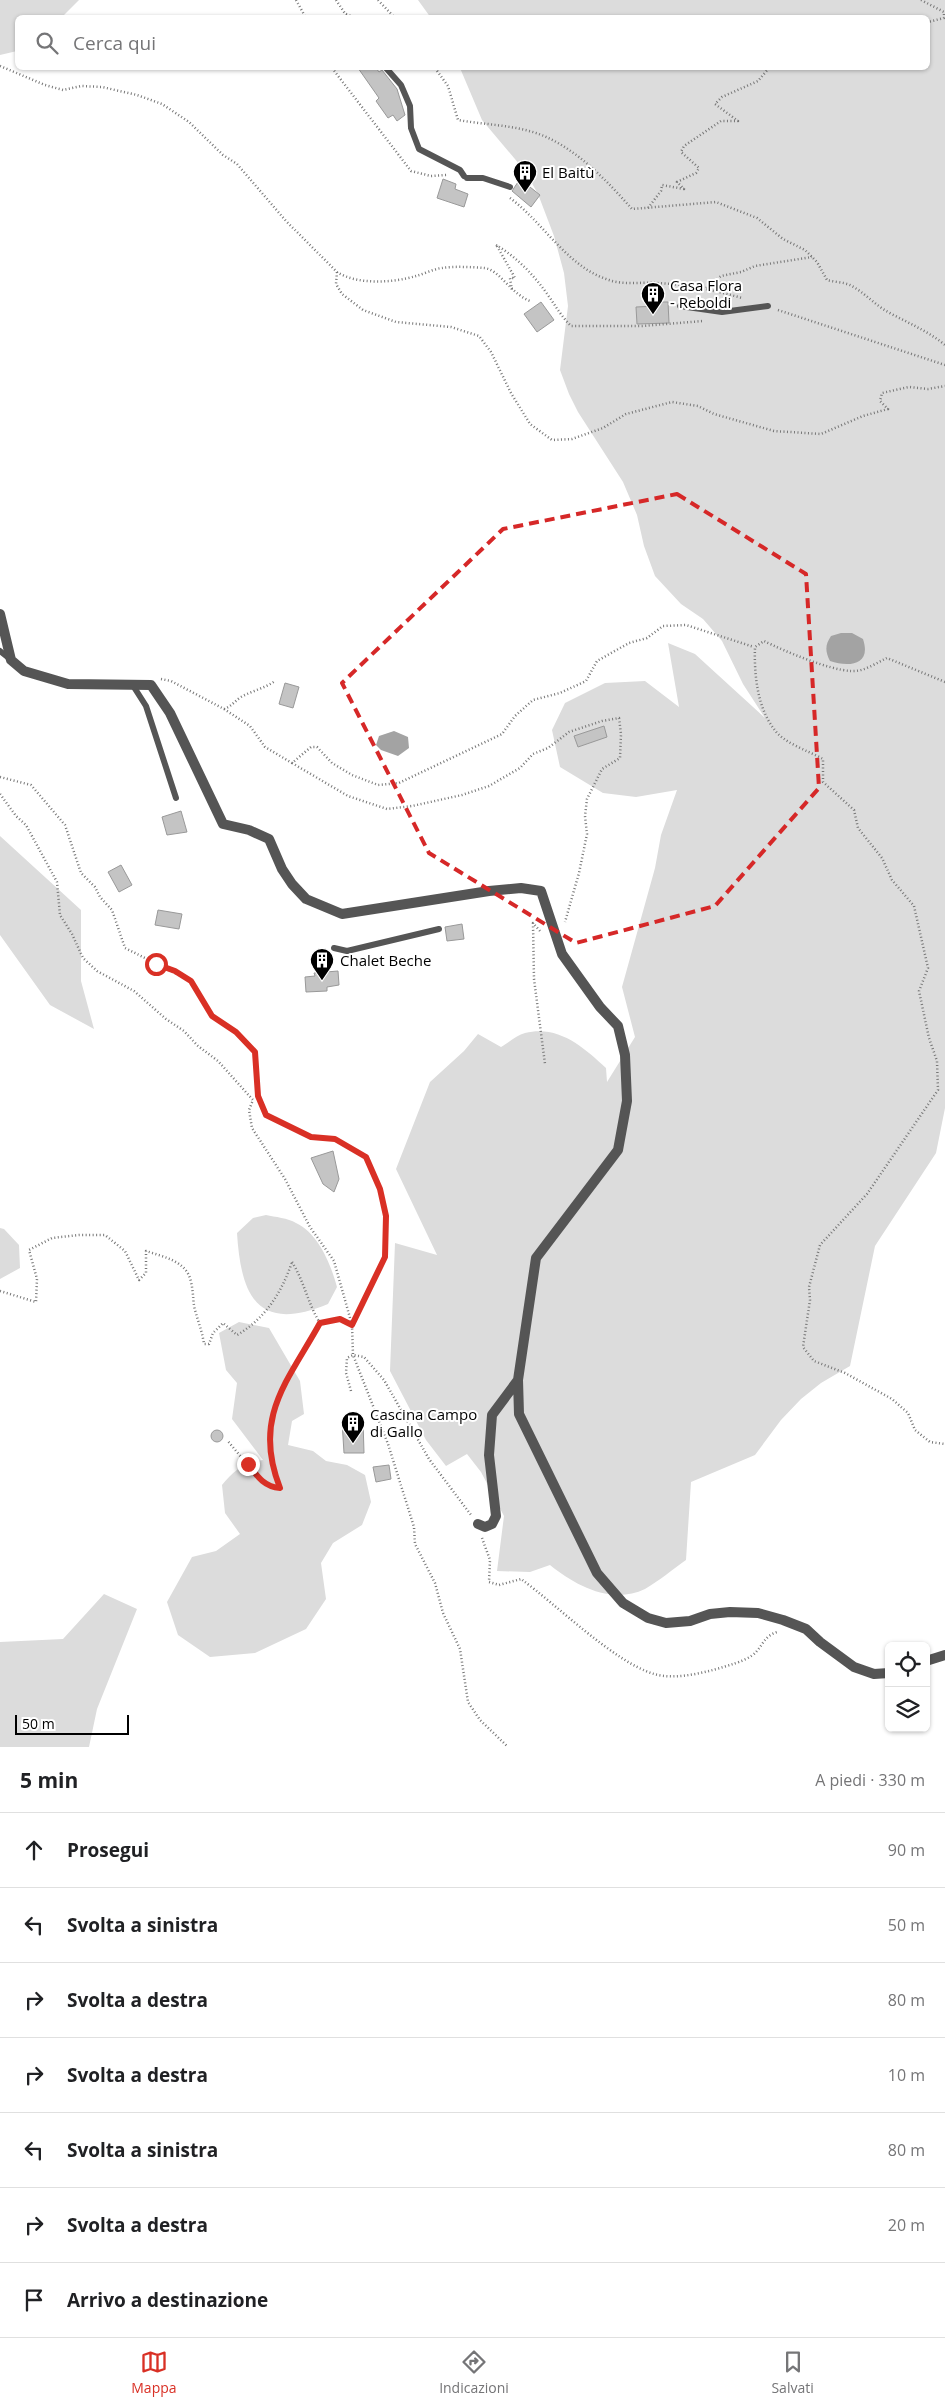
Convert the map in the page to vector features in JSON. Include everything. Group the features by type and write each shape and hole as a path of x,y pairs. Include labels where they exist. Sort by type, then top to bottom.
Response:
{"street":[{"path":"0,614 11,660 24,671 68,684 101,686 151,685 170,714 223,824 249,830 269,839 282,869 292,884 306,899 342,914 489,890 521,888 541,891 562,954 600,1008 618,1026 625,1055 627,1101 618,1150 536,1258 518,1380 519,1414 597,1572 623,1602 648,1618 666,1623 690,1621 710,1614 730,1612 758,1613 806,1629 820,1642 854,1667 874,1674 885,1673"},
{"path":"478,1524 485,1527 492,1524 496,1516 489,1456 492,1415 518,1380"},
{"path":"930,1660 945,1655"}],"lane":[{"path":"388,70 401,85 410,106 411,128 419,149 460,170 466,177 483,178 510,187"},
{"path":"680,306 722,312 768,306"},
{"path":"0,651 11,660"},
{"path":"132,684 146,706 176,798"},
{"path":"334,948 347,951 439,929"}],"path":[{"path":"296,0 304,15"},
{"path":"336,0 345,14"},
{"path":"378,0 392,15"},
{"path":"921,0 944,12 944,18 930,22"},
{"path":"0,66 45,85 64,90 81,86 102,87 137,95 162,104 189,122 223,155 237,164 286,220 337,272 358,280 383,281 414,277 441,268 486,268 497,274 513,292 530,301"},
{"path":"334,70 411,170 431,176 466,177"},
{"path":"436,70 448,86 458,120 545,136 599,174 632,209 716,202 756,218 812,257 827,280 850,285 887,312 910,322 918,330 929,333 945,345"},
{"path":"648,208 661,191 662,185 684,189 677,182 696,173 699,168 681,152 684,146 721,121 738,120 715,104 722,97 758,81 767,70"},
{"path":"503,194 523,208 562,250 587,269"},
{"path":"513,292 510,278 515,278 496,245 515,258 545,291 560,314 571,326 672,325"},
{"path":"706,288 721,276 741,272 754,266 812,257"},
{"path":"337,272 336,284 342,294 363,310 396,322 451,327 479,336 491,352 511,393 530,424 552,440 572,440 604,428 626,414 672,402 698,406 714,414 774,431 821,434 863,416 888,409 880,401 882,393 910,387 928,389 945,386"},
{"path":"292,763 312,747 318,747 332,763 352,775 378,785 399,783 502,734 515,716 533,700 560,692 586,681 597,661 629,643 647,638 663,626 686,624 755,647"},
{"path":"755,647 764,641 786,652 851,671 866,668 887,658 945,682"},
{"path":"755,647 754,667 760,697 774,730 804,751 823,759 823,782 854,810 858,828 882,858 892,880 914,906 928,968 919,991 929,1038 937,1061 938,1090 923,1114 867,1194 820,1245 809,1287 810,1300 804,1348 814,1361 845,1373 892,1399 908,1413 915,1430 930,1442 945,1444"},
{"path":"146,684 164,679 171,681 224,709 250,726 265,747 348,796 387,810 462,795 489,786 520,768 534,754 548,748 569,732 602,721 619,718 621,734 620,758 602,769 587,799 585,816 587,834 579,873 564,926"},
{"path":"224,709 242,697 263,689 276,681"},
{"path":"0,777 31,785 65,825 81,873 95,887 100,897 112,910 125,948 191,981 212,1016 236,1032 255,1052 258,1096 266,1115 311,1137 335,1139 366,1157 380,1189 386,1216 385,1257 352,1325"},
{"path":"0,794 16,816 26,825 57,882 60,915 72,934 82,958 97,971 134,991 166,1019 184,1031 198,1046 218,1061 253,1100 249,1110 252,1128 285,1179 310,1227 334,1261 352,1325 353,1355 391,1453 414,1527 415,1544 435,1583 438,1599 448,1626 460,1650 468,1702 480,1720 508,1747"},
{"path":"545,1064 534,979 533,923 541,931 558,938"},
{"path":"0,1290 36,1302 37,1278 29,1250 52,1238 105,1235 125,1251 139,1280 146,1273 146,1251 175,1261 186,1269 191,1280 194,1306 202,1327 204,1344 208,1344 223,1323 237,1335 251,1327 262,1317 282,1288 292,1262 308,1297 311,1309 320,1323"},
{"path":"227,1440 260,1481 273,1488 280,1488 272,1468 270,1444 271,1419 278,1396 320,1323 340,1319 352,1325"},
{"path":"351,1391 346,1373 347,1358 353,1355 364,1357 384,1380 429,1459 478,1524 490,1560 489,1582 499,1584 521,1579 598,1640 626,1659 654,1674 674,1676 734,1664 755,1654 768,1635 798,1626"}],"highlighted area":[{"path":"677,494 806,574 819,788 715,906 576,943 429,853 342,683 503,529"}],"shaded area":[{"path":"0,0 79,0 64,15 15,15 15,51 0,55"},
{"path":"418,0 945,0 945,1108 936,1153 875,1246 850,1366 821,1383 801,1399 781,1420 755,1455 691,1482 686,1560 645,1589 620,1595 607,1594 583,1586 550,1565 530,1572 497,1571 504,1516 481,1472 467,1454 446,1466 426,1440 390,1371 395,1243 437,1255 396,1169 430,1082 464,1051 478,1034 501,1047 525,1033 537,1031 560,1035 579,1046 606,1068 607,1082 635,1037 622,987 655,868 661,835 677,790 636,797 603,793 560,767 552,730 565,703 605,683 645,681 679,707 668,643 695,654 765,718 743,684 722,641 703,619 681,604 655,576 644,546 637,515 623,482 578,412 569,394 560,370 568,306 564,273 554,236 538,194 525,171 482,120 461,70 930,70 930,15 429,15"},
{"path":"841,633 852,633 863,639 864,655 857,662 844,664 830,661 827,654 828,642 831,636"},
{"path":"394,731 408,737 409,748 398,756 381,750 376,745 379,736"},
{"path":"0,836 81,910 81,981 94,1029 50,1005 0,935"},
{"path":"266,1215 293,1221 304,1228 317,1242 331,1269 337,1287 328,1304 304,1312 285,1314 270,1311 258,1303 249,1291 239,1256 237,1233 253,1218"},
{"path":"0,1228 4,1229 19,1245 20,1268 0,1279"},
{"path":"239,1322 269,1328 300,1381 304,1414 292,1421 288,1445 313,1451 326,1461 347,1465 365,1475 371,1502 362,1525 333,1543 321,1563 326,1599 306,1629 255,1653 210,1657 178,1635 167,1602 192,1557 216,1551 240,1534 225,1513 222,1485 240,1468 263,1460 232,1419 237,1383 226,1370 219,1333"},
{"path":"104,1594 137,1609 97,1709 89,1747 0,1747 0,1642 63,1639"}],"building":[{"path":"359,70 378,70 379,72 382,70 397,89 405,115 397,121 393,115 388,118 376,101 379,98"},
{"path":"443,179 456,184 455,189 468,194 464,207 437,198"},
{"name":"El Baitù","path":"520,179 540,195 531,207 512,191"},
{"path":"541,302 554,320 537,332 524,314"},
{"name":"Casa Flora - Reboldi","path":"657,302 668,302 669,323 637,324 636,307 657,306"},
{"path":"285,683 299,687 293,708 279,704"},
{"path":"604,726 607,737 578,747 574,736"},
{"path":"181,811 187,832 167,835 162,817"},
{"path":"121,865 132,885 119,892 108,872"},
{"path":"158,910 182,914 179,929 155,925"},
{"path":"462,924 464,939 447,941 445,927"},
{"name":"Chalet Beche","path":"338,971 339,985 327,987 327,991 306,992 305,977 315,976 314,973"},
{"path":"333,1151 339,1179 334,1192 323,1184 311,1158"},
{"name":"Cascina Campo di Gallo","path":"363,1420 364,1453 344,1453 342,1421"},
{"path":"215,1430 219,1430 223,1436 219,1442 215,1442 211,1438 211,1434"},
{"path":"389,1465 391,1479 376,1482 373,1467"}],"place":[{"name":"El Baitù","path":"525,193"},
{"name":"Casa Flora - Reboldi","path":"653,315"},
{"name":"Chalet Beche","path":"322,981"},
{"name":"Cascina Campo di Gallo","path":"353,1444"}],"route":[{"path":"156,964 175,971 191,981 212,1016 236,1032 255,1052 258,1096 260,1106 266,1115 285,1126 311,1137 335,1139 366,1157 380,1189 386,1216 385,1257 369,1294 352,1325 340,1319 320,1323 278,1396 271,1419 270,1444 272,1468 280,1488 273,1488 260,1481 248,1464"}]}
